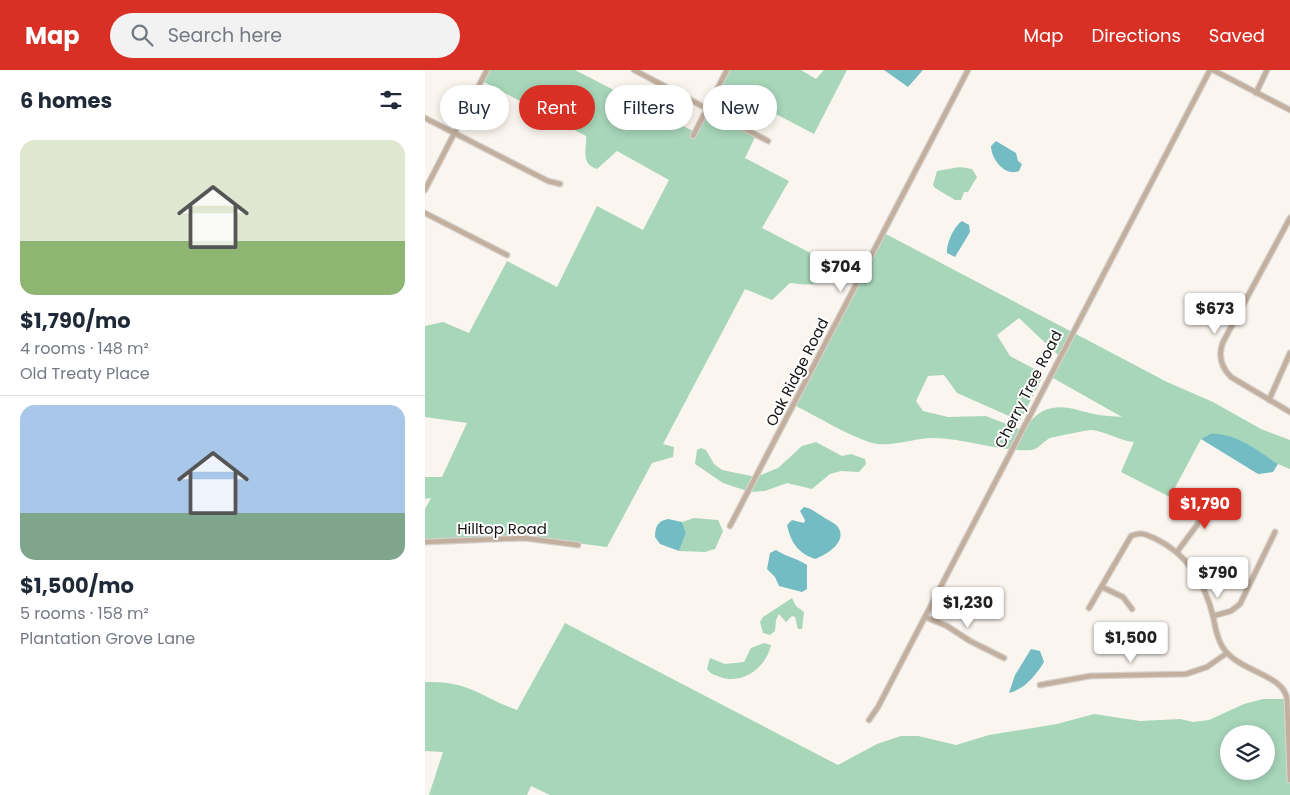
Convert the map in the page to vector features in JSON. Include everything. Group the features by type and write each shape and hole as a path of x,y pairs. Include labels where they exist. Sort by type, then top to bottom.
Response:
{"street":[{"path":"425,190 487,70"},
{"path":"634,70 703,106"},
{"path":"719,85 727,70"},
{"name":"Oak Ridge Road","path":"730,526 968,70"},
{"path":"1211,70 1290,110"},
{"name":"Cherry Tree Road","path":"869,720 878,707 1211,70"},
{"path":"1256,92 1267,70"},
{"path":"693,136 703,116"},
{"path":"425,118 548,181 560,184"},
{"path":"748,130 768,141"},
{"path":"425,213 507,256"},
{"path":"1290,218 1227,333 1220,351 1222,365 1231,377 1290,412"},
{"path":"1284,230 1290,233"},
{"path":"1269,400 1290,353"},
{"path":"1177,552 1197,525 1212,494"},
{"path":"1213,616 1231,611 1240,604 1275,532"},
{"path":"1089,608 1126,541 1133,534 1145,534 1177,552 1200,581 1213,616 1220,643 1227,653 1237,663 1279,684 1285,691 1287,699 1290,780"},
{"name":"Hilltop Road","path":"425,542 524,538 578,545"},
{"path":"1102,587 1123,597 1132,609"},
{"path":"925,617 947,626 970,642 1004,658"},
{"path":"1040,685 1090,676 1186,674 1207,667 1227,653"}],"green space":[{"path":"490,70 575,70 605,86 605,130 693,131 703,114 703,130 742,130 755,137 745,158 789,181 762,228 828,262 830,271 817,283 808,285 790,283 772,300 745,289 663,444 674,447 673,457 652,463 607,547 530,537 425,542 425,509 431,498 425,499 425,477 442,477 467,423 425,417 425,326 443,322 469,333 507,261 557,287 597,206 643,230 669,180 617,151 597,169 588,164 585,156 586,136 575,130 595,130 595,85 519,85 519,101 509,95 509,85 490,85 484,82"},
{"path":"726,70 801,70 816,79 824,70 847,70 814,134 777,115 777,85 719,84"},
{"path":"960,167 972,169 977,177 968,192 964,192 961,200 955,200 933,185 937,171"},
{"path":"884,233 1167,382 1213,402 1261,429 1290,440 1290,469 1278,464 1243,442 1210,434 1201,439 1170,497 1121,472 1134,442 1102,432 1088,430 1050,438 1036,449 1031,450 1006,449 958,440 933,438 893,444 877,444 851,435 794,405","holes":["1019,318 1059,356 1053,378 1122,417 1097,415 1066,408 1054,408 1040,413 1019,429 986,416 948,417 923,411 916,401 928,376 944,375 957,393 1020,421 1044,374 1010,356 997,335"]},
{"path":"816,442 842,456 851,454 865,459 866,464 859,472 841,471 830,474 812,489 787,483 765,491 750,492 723,483 695,464 697,450 701,448 706,450 714,464 722,470 756,477 778,468 802,446"},
{"path":"694,518 718,520 723,531 715,549 705,552 679,551 686,533 682,522"},
{"path":"792,598 796,606 804,612 802,629 798,629 795,617 792,616 786,622 779,614 776,620 775,631 770,635 763,633 760,622 763,617"},
{"path":"565,623 838,765 877,744 901,736 918,736 956,745 989,735 1057,724 1094,714 1140,721 1180,719 1193,722 1209,720 1244,704 1263,699 1290,699 1290,795 550,795 531,786 527,795 429,795 443,752 425,751 425,682 441,682 464,687 517,710"},
{"path":"764,643 771,645 768,653 764,661 752,673 737,679 729,679 713,674 707,669 710,658 725,664 744,662 751,648"}],"water":[{"path":"884,70 923,70 908,87"},
{"path":"996,141 1016,153 1018,161 1022,164 1019,171 1014,172 1004,169 996,161 991,146"},
{"path":"962,221 969,225 970,232 955,257 947,253 948,245 953,231"},
{"path":"1210,434 1219,434 1237,439 1278,464 1273,472 1258,474 1201,439"},
{"path":"804,507 813,510 835,524 840,533 838,543 830,551 815,559 804,554 796,546 787,525 792,520 804,523 805,520 800,511"},
{"path":"668,519 682,522 686,533 679,551 660,544 655,537 658,525"},
{"path":"776,550 807,565 807,589 802,592 779,586 775,577 767,569 770,553"},
{"path":"1031,649 1040,651 1044,662 1029,681 1009,693 1015,675"}]}
